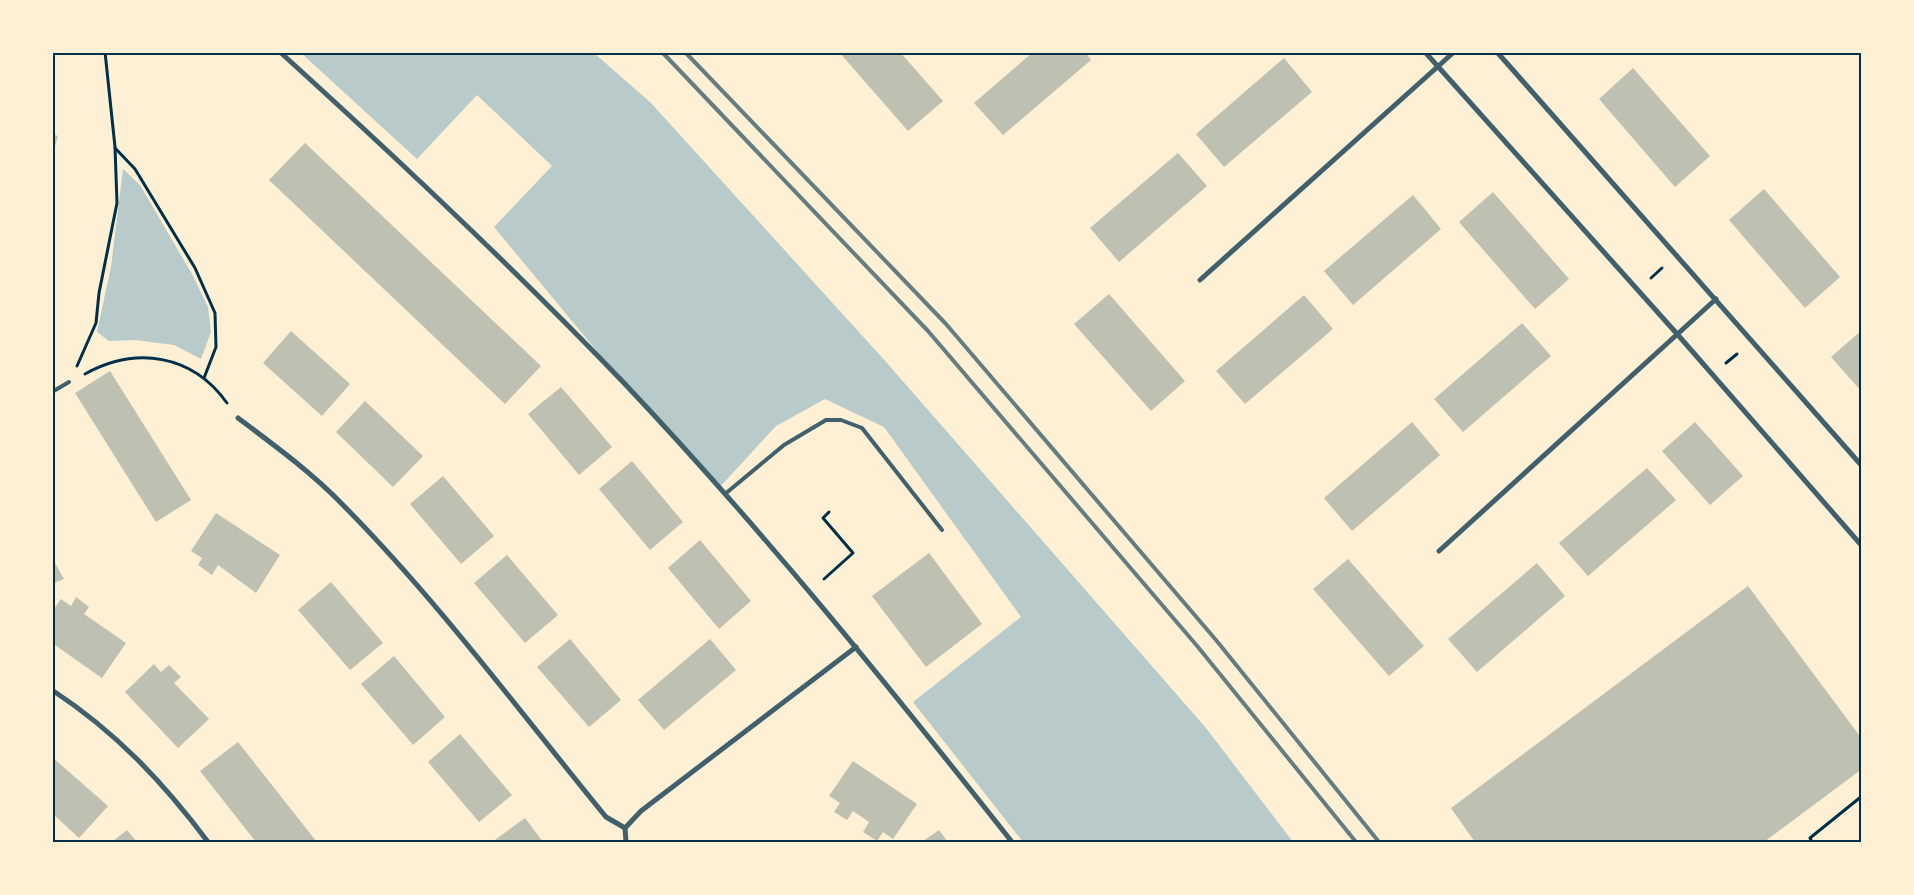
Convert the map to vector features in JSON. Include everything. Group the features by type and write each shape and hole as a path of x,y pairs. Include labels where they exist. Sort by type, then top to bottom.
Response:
{"street":[{"path":"280,52 418,177 538,294 625,385 810,590 1012,842"},
{"path":"1425,52 1678,335 1862,546"},
{"path":"1200,280 1454,52"},
{"path":"1497,52 1862,466"},
{"path":"1439,550 1716,299"},
{"path":"238,418 289,457 342,504 421,590 606,817 625,828"},
{"path":"626,842 625,828 641,811 856,647"},
{"path":"52,690 80,708 125,746 176,799 208,842"}],"lane":[{"path":"52,392 69,382"},
{"path":"725,494 784,445 826,420 841,420 862,428 942,530"}],"path":[{"path":"69,382 96,323 108,244 117,203 105,52"},
{"path":"114,147 135,168 190,260 215,313 216,347 204,378"},
{"path":"1638,290 1677,255"},
{"path":"1713,375 1752,340"},
{"path":"69,382 114,362 144,357 163,358 204,378 219,391 238,418"},
{"path":"810,590 853,554 823,518 830,512"},
{"path":"1812,842 1810,838 1862,796"}],"shaded area":[{"path":"301,53 594,53 651,103 887,363 1206,728 1293,842 1023,842 913,702 1021,617 884,427 825,399 776,426 719,488 625,385 494,227 552,166 477,95 417,159"},
{"path":"123,169 140,185 192,274 208,307 211,332 201,359 174,345 135,340 109,341 97,332 111,267"}],"building":[{"path":"839,52 900,52 943,101 908,131"},
{"path":"1033,52 1085,52 1091,60 1003,135 974,103"},
{"path":"1284,58 1312,92 1224,167 1196,134"},
{"path":"1633,68 1710,156 1675,187 1599,99"},
{"path":"52,134 58,136 53,153 52,153"},
{"path":"305,143 541,366 505,404 269,180"},
{"path":"1178,153 1207,186 1119,262 1090,228"},
{"path":"1764,189 1840,277 1805,308 1729,220"},
{"path":"1493,192 1569,279 1535,309 1459,222"},
{"path":"1413,195 1441,229 1353,305 1324,271"},
{"path":"1109,294 1185,381 1151,411 1074,324"},
{"path":"1304,295 1333,329 1245,404 1216,371"},
{"path":"1522,323 1551,356 1463,432 1434,399"},
{"path":"1862,330 1862,392 1831,357"},
{"path":"291,331 350,384 322,416 263,363"},
{"path":"110,371 191,500 156,522 75,393"},
{"path":"561,387 612,447 579,475 528,414"},
{"path":"365,401 423,456 393,487 336,432"},
{"path":"1412,422 1440,455 1352,531 1324,498"},
{"path":"1695,422 1743,476 1710,505 1662,451"},
{"path":"632,461 683,522 650,550 599,489"},
{"path":"1647,468 1676,500 1588,576 1559,543"},
{"path":"443,476 494,536 461,564 410,504"},
{"path":"216,513 280,555 256,593 218,565 212,575 198,565 202,558 191,551"},
{"path":"700,540 751,601 719,629 668,568"},
{"path":"929,553 982,624 926,667 872,596"},
{"path":"507,555 558,615 525,643 474,583"},
{"path":"52,558 64,579 52,584"},
{"path":"1348,559 1424,646 1389,676 1313,589"},
{"path":"1537,563 1565,596 1477,672 1448,639"},
{"path":"331,582 383,643 350,670 298,610"},
{"path":"1748,586 1862,739 1862,769 1764,842 1475,842 1451,808"},
{"path":"76,597 89,607 84,614 126,643 102,678 52,643 52,612 61,599 71,606"},
{"path":"570,639 621,700 589,727 537,667"},
{"path":"710,639 736,670 664,730 638,700"},
{"path":"394,656 445,717 413,745 361,684"},
{"path":"154,664 161,672 169,665 181,677 174,683 209,719 178,748 125,692"},
{"path":"460,734 512,795 479,822 428,762"},
{"path":"238,742 315,842 256,842 200,771"},
{"path":"52,757 108,806 79,838 52,813"},
{"path":"853,761 917,804 893,839 883,832 877,841 863,832 869,822 853,811 847,820 834,812 840,803 829,796"},
{"path":"525,818 543,842 492,842"},
{"path":"127,830 137,842 112,842"},
{"path":"939,830 948,842 922,842"}],"railway":[{"path":"662,52 928,331 1198,647 1356,842"},
{"path":"685,52 946,324 1216,640 1379,842"}]}
